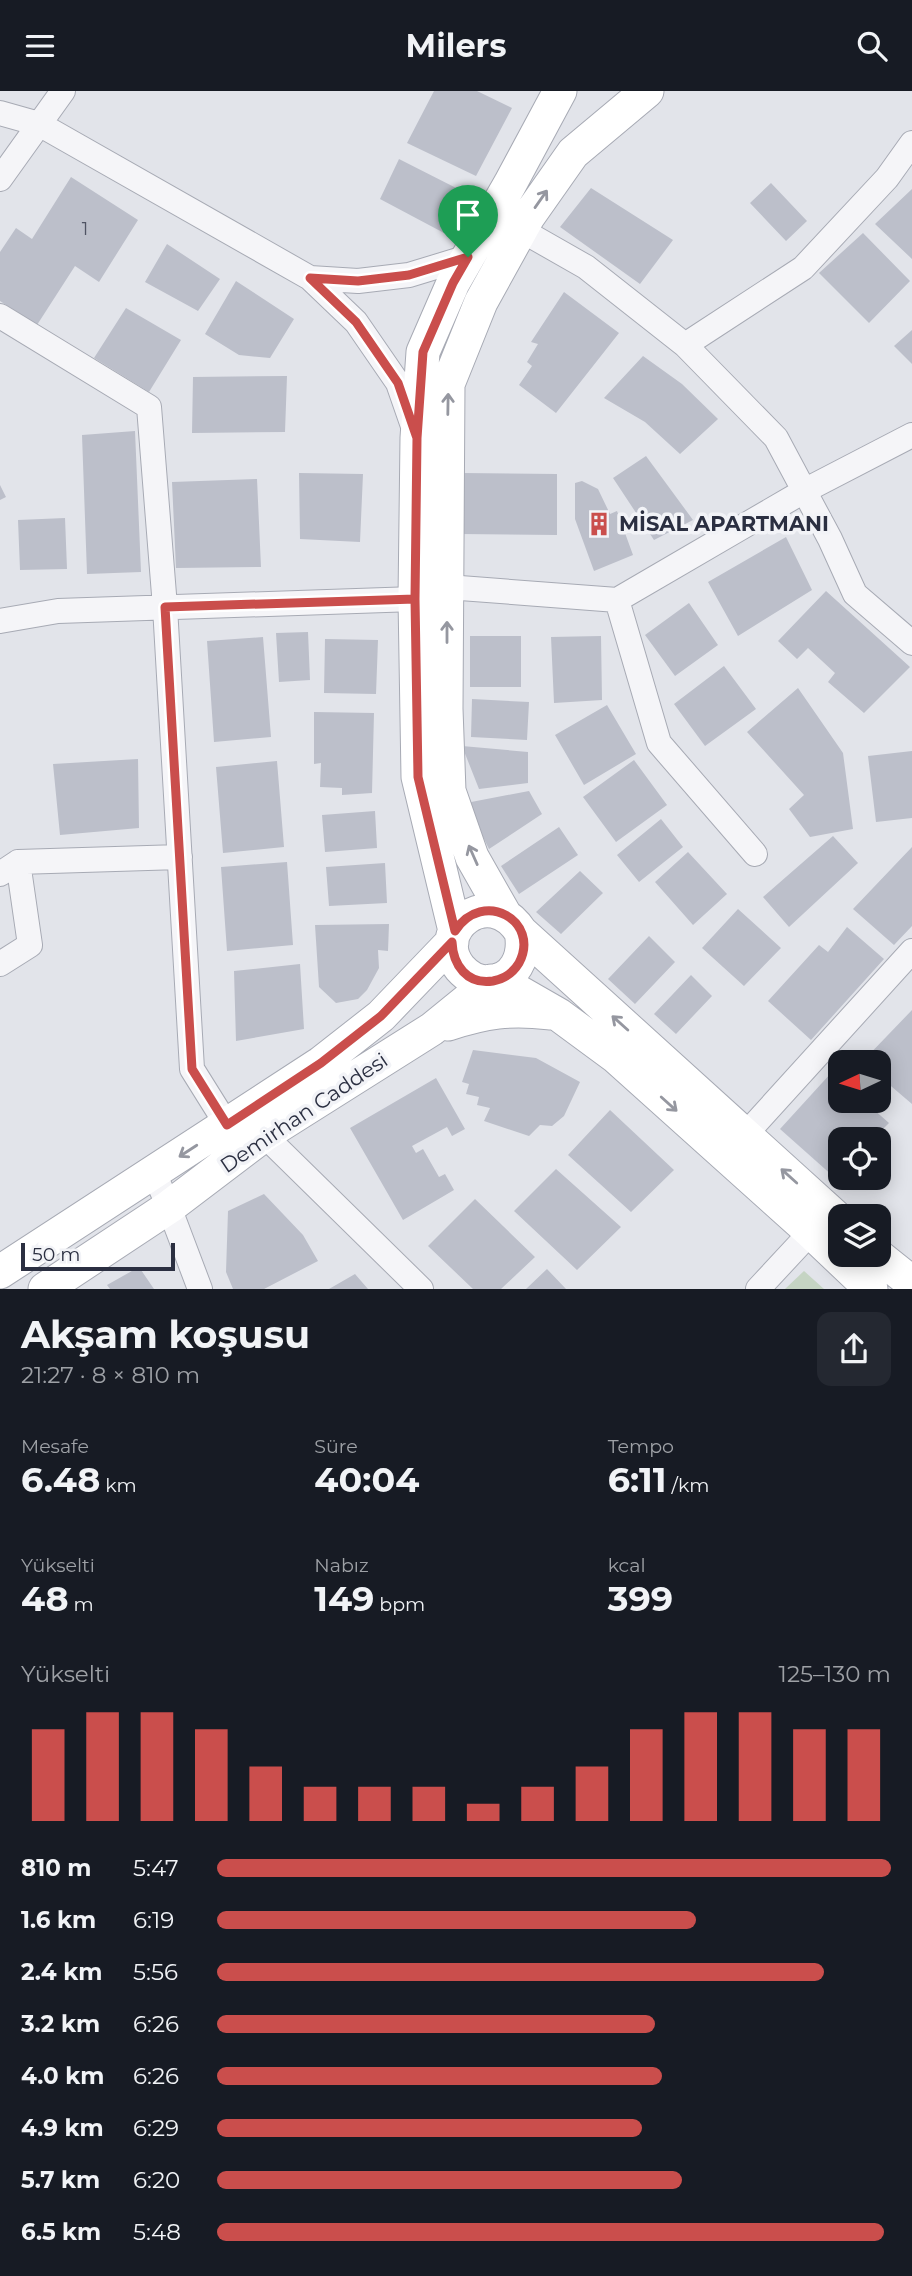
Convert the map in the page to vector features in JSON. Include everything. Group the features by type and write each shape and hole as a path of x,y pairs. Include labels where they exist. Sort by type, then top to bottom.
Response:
{"main road":[{"path":"560,91 453,283 423,352 417,438 415,599 418,777 457,965 464,974 474,980 495,981 559,1015 826,1226"},
{"path":"495,981 517,967 524,944 472,857 449,791 446,709 448,384 481,302 521,230 573,153 647,91"},
{"path":"453,936 461,921 482,910 494,910 513,923 744,1136 826,1226 872,1289"},
{"name":"Demirhan Caddesi","path":"0,1272 321,1063 381,1016 453,936"},
{"name":"Demirhan Caddesi","path":"45,1289 169,1207 264,1135 432,1029 495,981"},
{"path":"432,1029 480,1013 518,1009 559,1015"},
{"path":"891,1266 912,1283"}],"street":[{"path":"0,179 63,91"},
{"path":"0,113 39,124 310,278 356,322 398,383 417,438"},
{"path":"685,345 803,268 887,179 912,143"},
{"path":"521,230 586,267 685,345 776,438 830,539 855,594 912,643"},
{"path":"310,278 358,281 409,275 468,257"},
{"path":"0,316 149,407 165,607 192,1069 227,1125"},
{"path":"447,587 617,600 804,491 912,435"},
{"path":"0,621 58,611 415,599"},
{"path":"617,600 659,743 755,854"},
{"path":"0,964 30,946 9,868 180,857"},
{"path":"744,1136 912,951"},
{"path":"264,1135 421,1289"},
{"path":"154,1173 200,1289"},
{"path":"758,1289 826,1226"}],"green space":[{"path":"804,1271 824,1289 785,1289"}],"building":[{"path":"434,91 477,91 512,108 476,176 407,143"},
{"path":"399,159 466,193 444,233 380,199"},
{"path":"71,177 138,220 99,282 75,266 37,325 0,301 0,252 16,228 32,239"},
{"path":"771,183 807,221 786,241 750,203"},
{"path":"591,188 673,240 640,284 560,227"},
{"path":"912,189 912,259 875,224"},
{"path":"863,233 910,281 869,323 819,273"},
{"path":"167,244 220,279 198,311 145,282"},
{"path":"236,281 294,319 270,358 239,355 205,334"},
{"path":"564,292 619,333 556,413 519,385 532,366 527,362 538,344 531,342"},
{"path":"126,308 181,340 149,392 94,358"},
{"path":"912,330 912,364 894,346"},
{"path":"643,356 682,384 718,419 680,454 645,422 604,398"},
{"path":"287,376 285,432 192,433 193,377"},
{"path":"135,431 141,572 87,574 82,435"},
{"path":"646,456 693,520 654,540 613,478"},
{"path":"299,473 363,474 360,542 300,539"},
{"path":"461,473 557,474 557,535 460,534"},
{"path":"257,479 261,567 176,568 172,482"},
{"name":"MİSAL APARTMANI","path":"582,481 598,489 610,514 617,511 633,555 594,571 575,519 575,483"},
{"path":"0,485 6,497 0,500"},
{"path":"65,518 67,569 20,570 18,520"},
{"path":"786,537 812,590 738,636 708,582"},
{"path":"826,591 910,667 864,713 828,682 835,673 808,648 797,659 778,641"},
{"path":"689,603 718,645 675,676 645,635"},
{"path":"308,632 310,680 279,682 276,633"},
{"path":"470,636 521,636 521,687 470,687"},
{"path":"601,636 602,700 554,703 551,637"},
{"path":"263,637 271,737 214,742 207,641"},
{"path":"325,639 378,640 376,694 324,693"},
{"path":"724,666 756,709 705,746 674,704"},
{"path":"798,688 843,753 853,829 810,837 789,809 804,795 747,732"},
{"path":"472,699 529,702 527,740 471,737"},
{"path":"607,705 636,754 584,785 555,735"},
{"path":"314,712 374,713 372,793 342,795 342,788 320,787 321,763 314,764"},
{"path":"462,746 528,752 528,783 479,789"},
{"path":"912,751 912,818 876,822 868,756"},
{"path":"138,759 139,828 60,835 53,764"},
{"path":"634,760 667,805 616,842 583,797"},
{"path":"277,761 284,847 223,853 216,767"},
{"path":"529,791 542,814 489,849 466,803"},
{"path":"375,811 377,848 325,852 322,815"},
{"path":"661,819 683,847 639,882 617,855"},
{"path":"559,827 578,855 519,894 501,866"},
{"path":"833,836 858,863 789,927 763,897"},
{"path":"912,847 912,926 894,945 853,909"},
{"path":"688,852 727,894 693,925 655,882"},
{"path":"287,862 293,945 227,951 221,867"},
{"path":"385,863 387,903 329,906 326,867"},
{"path":"580,871 603,893 561,934 536,912"},
{"path":"738,909 781,948 744,986 702,948"},
{"path":"389,924 388,951 378,950 379,968 367,990 358,999 336,1003 319,987 315,925"},
{"path":"847,927 884,959 811,1040 768,1001 819,945 828,952"},
{"path":"649,936 675,962 635,1004 608,979"},
{"path":"300,964 304,1029 236,1041 234,971"},
{"path":"691,975 712,996 676,1034 654,1014"},
{"path":"912,1010 912,1104 891,1086 891,1050 874,1050"},
{"path":"473,1050 536,1058 580,1082 564,1116 552,1126 540,1125 529,1136 484,1121 490,1108 477,1105 479,1097 466,1094 469,1084 462,1082"},
{"path":"828,1076 828,1113 878,1113 889,1123 885,1127 828,1127 828,1172 780,1129"},
{"path":"436,1078 465,1129 452,1136 447,1127 412,1146 416,1153 423,1149 439,1177 445,1174 454,1190 403,1220 350,1128"},
{"path":"610,1110 674,1170 631,1212 568,1155"},
{"path":"556,1169 621,1227 577,1270 514,1211"},
{"path":"264,1194 303,1235 318,1261 264,1289 233,1289 226,1272 228,1211"},
{"path":"475,1199 535,1257 501,1289 473,1289 428,1246"},
{"path":"139,1267 154,1289 110,1289 107,1285"},
{"path":"547,1269 566,1289 526,1289"},
{"path":"355,1274 368,1289 329,1289"}],"place":[{"name":"MİSAL APARTMANI","path":"599,524"}],"route":[{"path":"468,257 409,275 358,281 310,278 356,322 398,383 417,438 416,519 415,599 418,777 455,931 461,921 471,914 494,910 514,922 521,932 524,944 522,956 517,967 498,980 474,980 464,974 457,965 452,942 381,1016 321,1063 227,1125 192,1069 165,607 415,599 417,438 423,352 453,283 468,257"}]}
